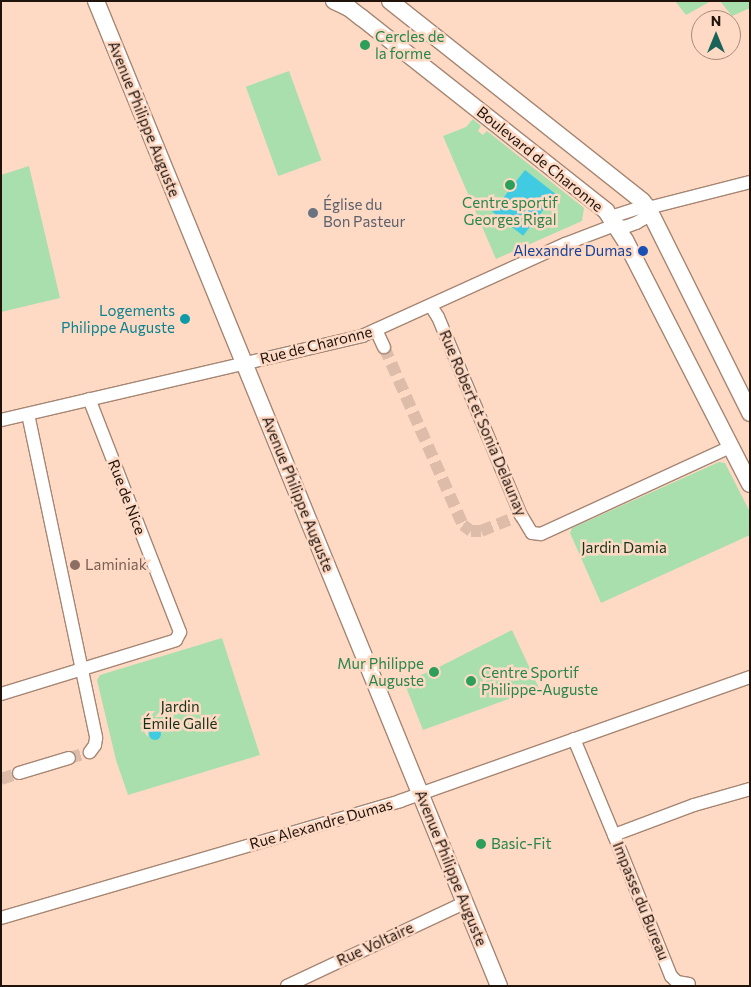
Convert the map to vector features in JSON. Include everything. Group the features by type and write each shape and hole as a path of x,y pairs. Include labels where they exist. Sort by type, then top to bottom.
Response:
{"main road":[{"name":"Avenue Philippe Auguste","path":"96,1 499,986"},
{"name":"Boulevard de Charonne","path":"334,1 352,5 600,206 615,224 750,484"},
{"name":"Boulevard de Charonne","path":"390,1 633,193 648,208 750,413"}],"street":[{"path":"648,208 750,182"},
{"name":"Rue de Charonne","path":"1,420 362,336 565,244 615,224 625,227 643,220 648,208"},
{"name":"Rue Robert et Sonia Delaunay","path":"431,306 438,317 521,515 532,533 541,534 730,447"},
{"path":"376,330 384,346"},
{"name":"Rue de Nice","path":"82,670 176,640 180,632 89,399"},
{"path":"28,414 96,738 95,745 90,752"},
{"path":"1,694 82,670"},
{"name":"Rue Alexandre Dumas","path":"1,918 421,794 750,677"},
{"name":"Impasse du Bureau","path":"574,739 671,976 677,982 689,984"},
{"path":"19,773 69,758"},
{"path":"614,835 694,806 750,789"},
{"name":"Rue Voltaire","path":"286,986 464,903"}],"green space":[{"path":"675,1 711,1 695,10 691,10 691,12 686,15"},
{"path":"720,1 750,1 750,8 741,12 741,10 727,10"},
{"path":"289,71 321,160 278,176 246,87"},
{"name":"Centre sportif Georges Rigal","path":"473,119 481,126 478,131 483,135 487,131 584,208 582,221 496,259 443,136 466,127"},
{"path":"29,166 60,298 1,312 1,175"},
{"name":"Jardin Damia","path":"719,462 725,463 750,512 750,535 601,603 570,533 572,528"},
{"name":"Centre Sportif Philippe-Auguste","path":"512,630 539,688 423,730 404,682 435,669"},
{"name":"Jardin Émile Gallé","path":"222,638 260,755 128,795 116,760 97,680 100,675"}],"water":[{"path":"525,170 556,194 523,236 492,212"},
{"path":"153,728 157,728 161,734 157,740 153,740 149,736 149,732"}],"tunnel":[{"path":"384,347 463,525 471,531 481,531 521,515"},
{"path":"69,758 90,752"},
{"path":"1,779 19,773"}],"place":[{"name":"Cercles de la forme","path":"365,45"},
{"name":"Centre sportif Georges Rigal","path":"510,185"},
{"name":"Église du Bon Pasteur","path":"313,213"},
{"name":"Alexandre Dumas","path":"643,251"},
{"name":"Logements Philippe Auguste","path":"185,319"},
{"name":"Laminiak","path":"75,565"},
{"name":"Mur Philippe Auguste","path":"434,672"},
{"name":"Centre Sportif Philippe-Auguste","path":"471,681"},
{"name":"Basic-Fit","path":"481,844"}]}
